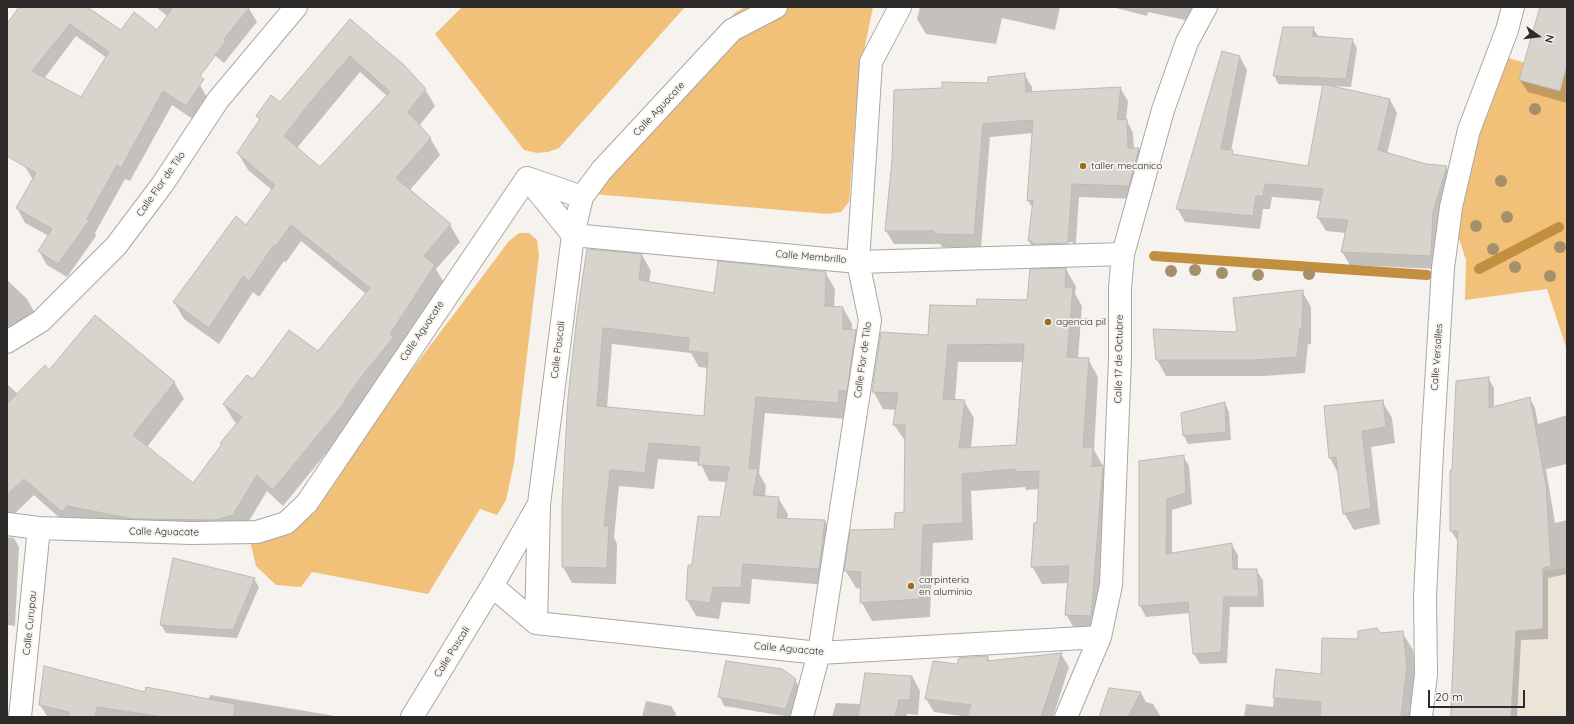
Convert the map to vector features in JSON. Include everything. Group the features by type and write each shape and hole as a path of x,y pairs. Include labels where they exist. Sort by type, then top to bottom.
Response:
{"street":[{"name":"Calle Flor de Tilo","path":"7,342 41,321 116,246 162,185 218,100 296,7"},
{"name":"Calle Aguacate","path":"582,197 601,171 732,30 776,7"},
{"name":"Calle Flor de Tilo","path":"802,717 819,653 870,320 858,262 871,62 900,7"},
{"name":"Calle 17 de Octubre","path":"1066,717 1100,637 1111,585 1120,358 1120,288 1123,254 1163,110 1187,42 1206,7"},
{"name":"Calle Versalles","path":"1421,717 1426,674 1425,597 1435,390 1442,283 1448,230 1451,207 1468,130 1507,30 1513,7"},
{"name":"Calle Aguacate","path":"7,524 39,528 191,533 257,532 286,524 307,503 527,178"},
{"path":"527,178 582,197"},
{"path":"527,178 573,235"},
{"name":"Calle Pascali","path":"536,623 539,504 573,235 582,197"},
{"name":"Calle Membrillo","path":"573,235 858,262 1123,254"},
{"name":"Calle Pascali","path":"412,717 492,586 539,504"},
{"name":"Calle Curupau","path":"20,717 39,528"},
{"path":"492,586 536,623"},
{"name":"Calle Aguacate","path":"536,623 819,653 1100,637"}],"shaded area":[{"path":"462,7 685,7 559,148 548,152 537,153 524,150 435,34"},
{"path":"745,7 873,7 859,75 849,202 841,212 828,214 593,194 614,141 691,57 736,12"},
{"path":"1508,58 1567,74 1567,350 1547,289 1465,300 1466,260 1457,233 1471,160 1494,85"},
{"path":"519,233 529,233 537,240 539,255 514,463 506,500 497,515 480,509 428,594 312,572 301,587 276,585 256,566 250,541 344,460 509,241"},
{"path":"1567,568 1567,717 1449,717 1457,579"}],"building":[{"path":"19,7 87,7 121,30 134,12 157,30 173,7 250,7 224,39 226,41 200,76 204,79 186,106 163,91 121,168 117,165 87,219 89,221 58,264 38,251 52,229 16,208 36,173 7,156 7,24","holes":["70,24 109,52 81,97 32,71"]},
{"path":"1540,7 1567,7 1567,65 1560,91 1519,80"},
{"path":"350,19 404,65 426,89 408,112 431,138 396,178 451,224 424,256 435,265 390,334 394,337 366,371 344,401 345,402 273,490 257,475 233,515 216,520 133,519 67,506 62,512 24,479 7,495 7,404 45,365 49,370 95,315 175,382 133,435 193,483 222,444 220,443 242,417 223,404 247,375 253,379 289,330 318,351 370,288 291,225 276,246 274,245 249,281 243,276 209,328 173,302 236,216 246,225 275,185 237,153 260,119 256,116 271,95 280,102","holes":["350,56 390,92 320,167 284,136"]},
{"path":"1283,27 1314,27 1312,36 1353,39 1346,79 1273,76"},
{"path":"1222,51 1240,56 1221,149 1233,150 1232,154 1308,166 1323,84 1390,99 1378,150 1426,164 1447,166 1433,212 1431,256 1341,252 1348,220 1317,218 1323,189 1265,184 1263,196 1256,196 1253,216 1176,209"},
{"path":"1025,73 1026,92 1121,87 1117,120 1127,119 1128,148 1139,148 1129,186 1072,184 1068,243 1032,244 1032,241 1028,241 1033,200 1027,201 1033,120 983,124 974,235 934,234 934,231 885,231 892,160 894,90 942,88 942,82 988,83 988,77"},
{"path":"587,249 642,254 639,280 714,293 718,261 826,272 825,306 843,307 843,329 856,330 847,391 839,390 838,403 756,397 749,468 758,469 753,495 779,497 777,518 825,520 819,569 743,564 741,588 713,587 710,603 686,600 688,565 692,565 698,516 720,517 729,467 698,465 700,447 649,443 645,473 610,470 604,526 609,526 607,568 562,567 562,506 568,397 577,316","holes":["603,328 689,338 688,351 708,353 704,416 597,406"]},
{"path":"1066,268 1065,287 1073,288 1067,357 1089,358 1083,447 1093,447 1092,467 1103,465 1091,616 1065,615 1069,566 1031,567 1034,523 1037,523 1039,471 1015,472 1015,469 962,474 963,523 923,525 920,599 860,603 861,572 844,571 850,530 894,529 895,513 904,512 905,425 893,425 898,393 872,392 881,332 928,335 930,305 976,306 977,299 1027,300 1030,269","holes":["1024,344 1016,445 959,448 965,400 943,399 948,345"]},
{"path":"1303,290 1302,328 1300,329 1297,357 1254,360 1156,360 1153,329 1237,332 1233,298"},
{"path":"1489,377 1489,408 1530,397 1546,485 1551,566 1543,568 1543,629 1516,631 1511,717 1451,717 1458,531 1450,531 1450,470 1452,470 1456,381"},
{"path":"1383,400 1386,427 1362,431 1371,508 1343,514 1336,457 1329,458 1324,406"},
{"path":"1225,402 1226,432 1183,436 1181,413"},
{"path":"1184,455 1186,493 1167,499 1166,554 1232,543 1233,569 1257,569 1259,597 1224,597 1221,652 1193,654 1188,602 1139,606 1139,461"},
{"path":"173,558 255,578 233,630 160,625"},
{"path":"1377,628 1380,633 1403,631 1407,666 1401,717 1320,717 1321,702 1273,698 1276,669 1321,674 1322,638 1358,639 1358,631"},
{"path":"1062,653 1041,717 967,717 971,705 925,699 933,661 957,664 959,658 988,656 987,661"},
{"path":"726,661 782,669 796,679 786,709 718,697"},
{"path":"44,666 145,692 146,687 235,704 234,717 164,717 97,707 95,717 69,717 69,712 39,705"},
{"path":"865,673 912,676 910,700 899,700 895,717 858,717"},
{"path":"1109,688 1141,692 1128,717 1099,717"}],"waterway":[{"path":"1479,269 1559,227"},
{"path":"1154,256 1427,275"}],"place":[{"name":"taller mecanico","path":"1083,166"},
{"name":"agencia pil","path":"1048,322"},
{"name":"carpinteria en aluminio","path":"911,586"}]}
